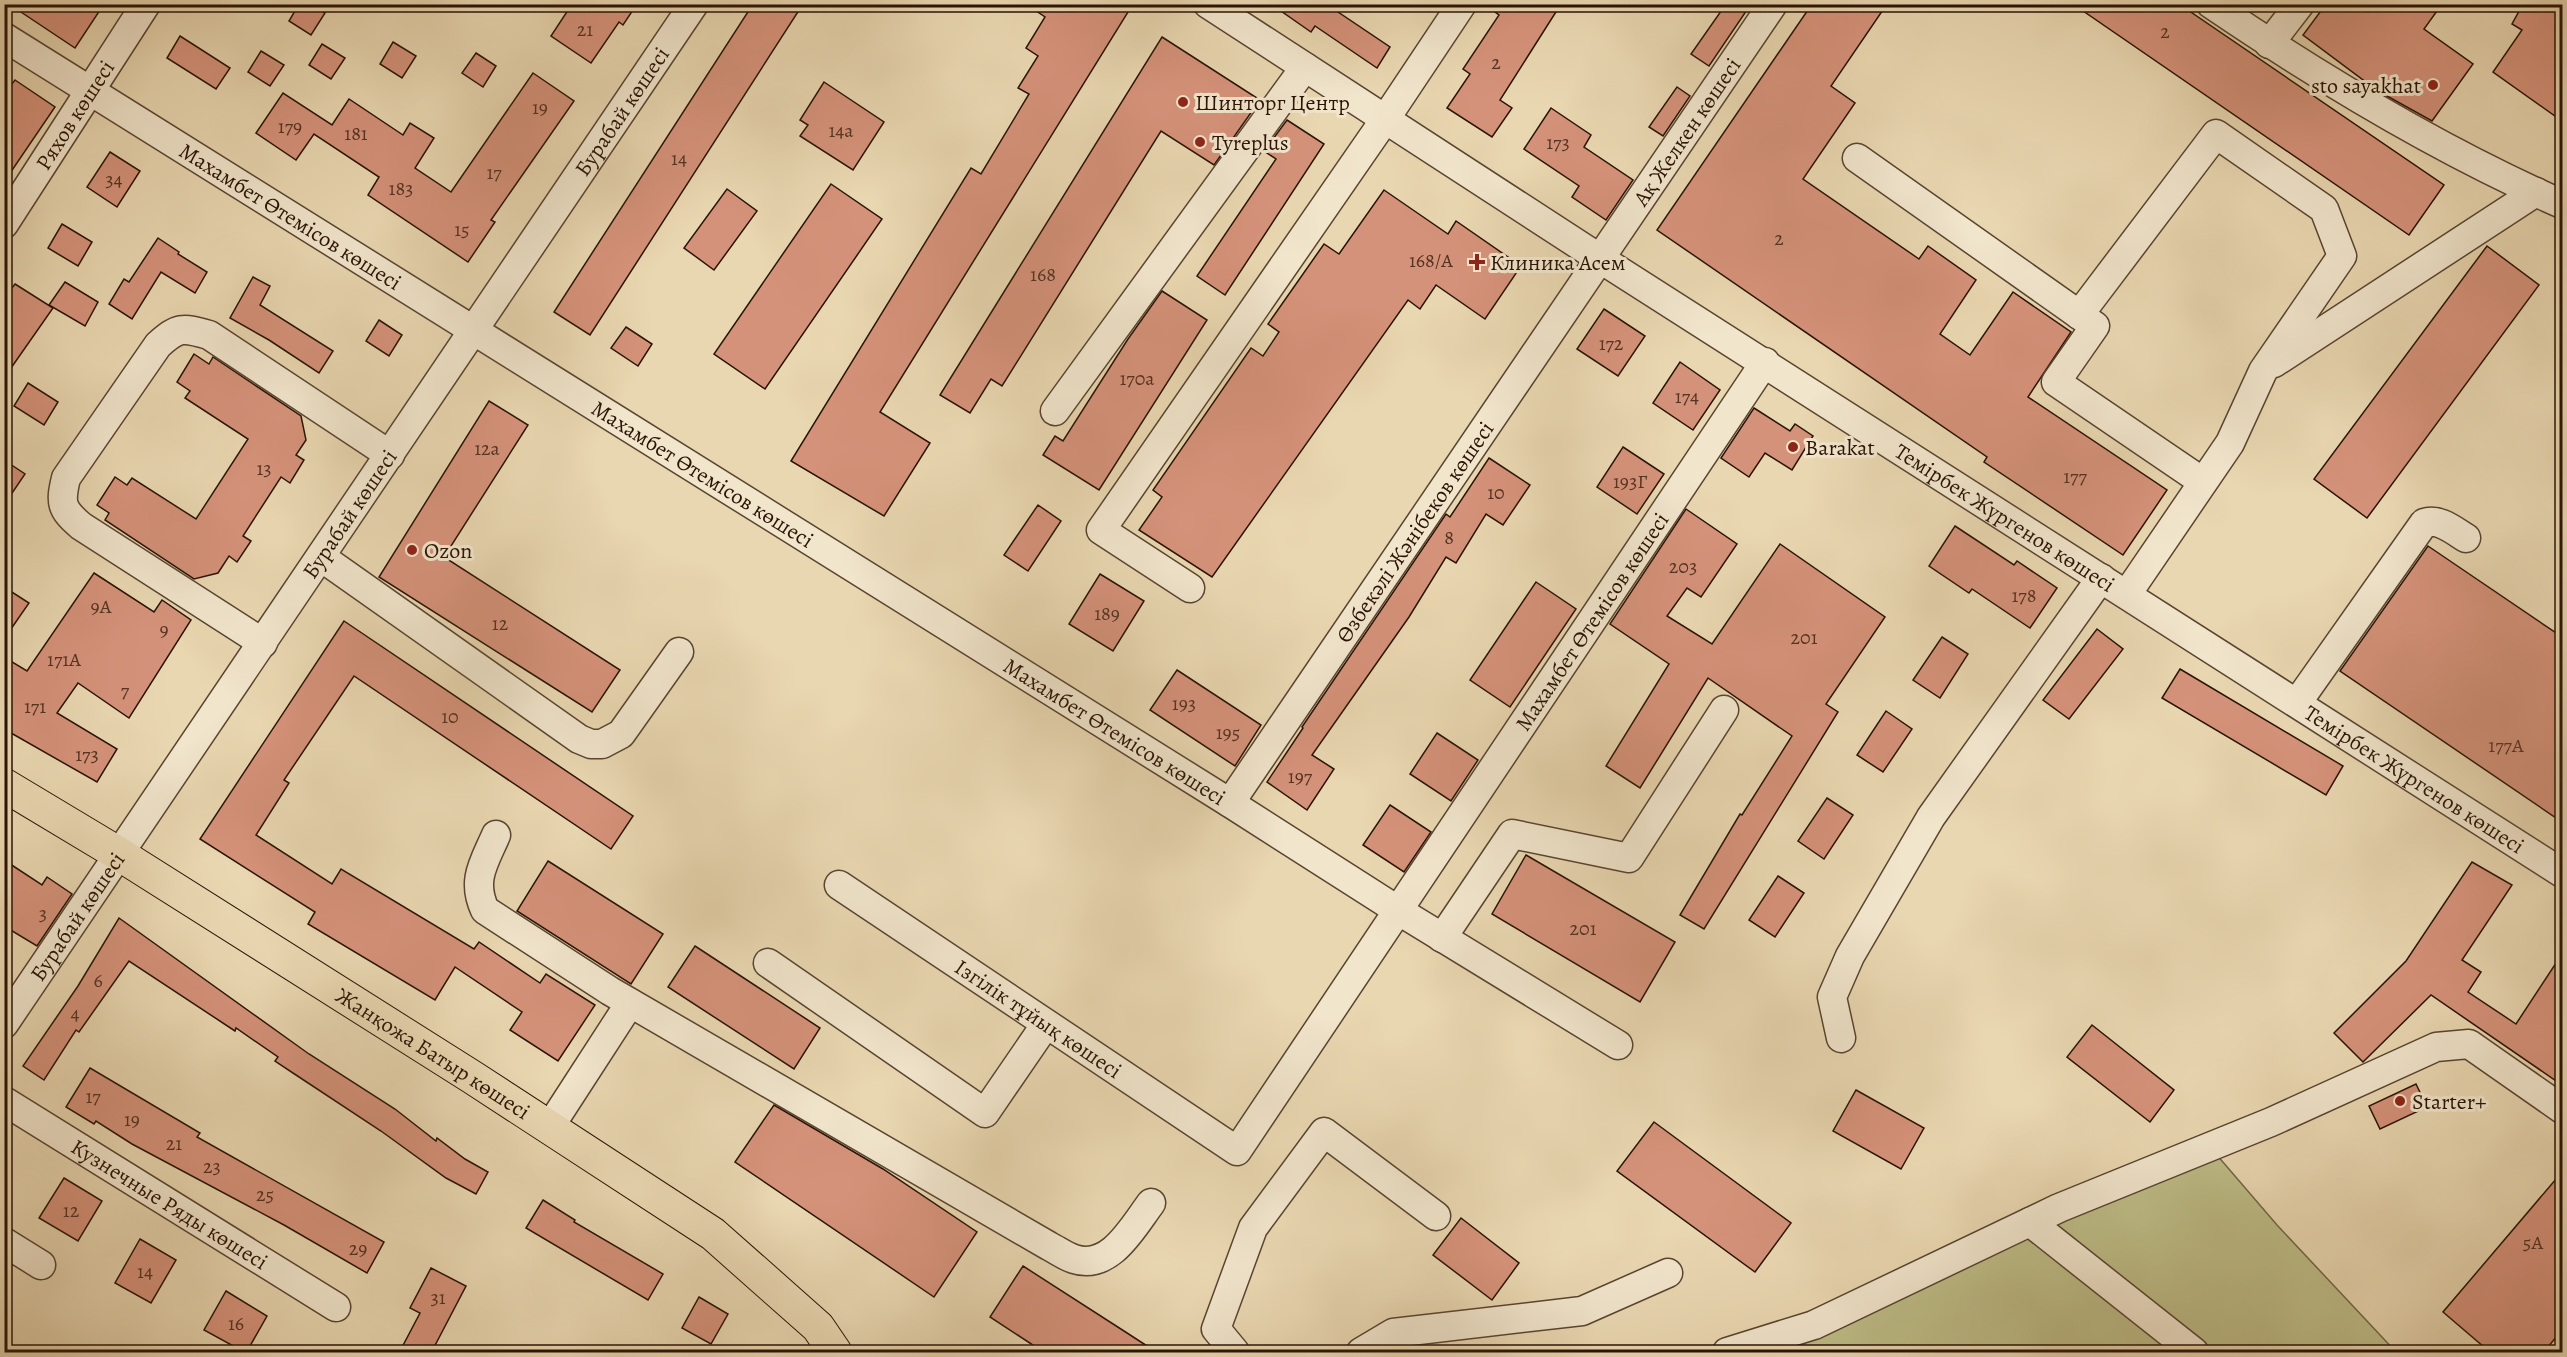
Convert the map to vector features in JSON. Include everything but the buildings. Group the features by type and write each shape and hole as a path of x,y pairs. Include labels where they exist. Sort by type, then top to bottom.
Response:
{"main road":[{"name":"Жанқожа Батыр көшесі","path":"4,785 119,854 713,1234 818,1327 835,1353"}],"street":[{"name":"Ряхов көшесі","path":"4,224 146,4"},
{"name":"Бурабай көшесі","path":"4,1024 694,4"},
{"name":"Темірбек Жүргенов көшесі","path":"1208,4 1599,258 2562,873"},
{"path":"1190,588 1101,530 1386,118 1462,4"},
{"name":"Ақ Желкен көшесі","path":"1599,258 1773,4"},
{"path":"2211,4 2269,44 2410,129 2562,204"},
{"path":"2269,44 2301,4"},
{"name":"Махамбет Өтемісов көшесі","path":"4,37 1399,911"},
{"path":"1054,411 1305,67"},
{"path":"2079,315 2216,134 2324,209 2342,256 2263,371 2230,443 2127,594"},
{"path":"1857,158 2095,326 2056,382 2203,482"},
{"path":"2263,371 2536,192"},
{"name":"Өзбекәлі Жәнібеков көшесі","path":"1230,803 1599,258"},
{"path":"263,643 81,526 66,513 61,497 66,478 158,345 173,331 191,330 209,335 390,455"},
{"name":"Махамбет Өтемісов көшесі","path":"1237,1151 1765,362"},
{"path":"2297,703 2424,523 2432,520 2439,522 2466,538"},
{"path":"321,557 579,739 591,744 602,744 621,734 679,652"},
{"path":"1841,1038 1832,997 1850,956 1932,817 2101,578"},
{"path":"1442,938 1512,834 1629,858 1724,710"},
{"path":"496,835 478,879 478,896 485,910 630,1003 1075,1259 1097,1261 1123,1242 1151,1203"},
{"name":"Ізгілік тұйық көшесі","path":"838,885 1237,1151"},
{"path":"1399,911 1618,1045"},
{"path":"768,963 985,1113 1046,1024"},
{"path":"549,1128 630,1003"},
{"path":"1726,1353 1814,1325 2030,1222 2271,1122 2436,1047 2469,1044 2562,1109"},
{"name":"Кузнечные Ряды көшесі","path":"4,1101 336,1307"},
{"path":"1235,1353 1216,1329 1253,1228 1324,1132 1436,1216"},
{"path":"2030,1222 2194,1353"},
{"path":"4,1242 41,1265"},
{"path":"1360,1353 1393,1333 1582,1311 1668,1273"}],"shaded area":[{"path":"2210,1147 2277,1225 2396,1352 1727,1352"}],"place":[{"name":"sto sayakhat","path":"2433,85"},
{"name":"Шинторг Центр","path":"1183,102"},
{"name":"Tyreplus","path":"1200,142"},
{"name":"Клиника Асем","path":"1477,262"},
{"name":"Barakat","path":"1793,447"},
{"name":"Ozon","path":"412,550"},
{"name":"Starter+","path":"2400,1101"}]}
